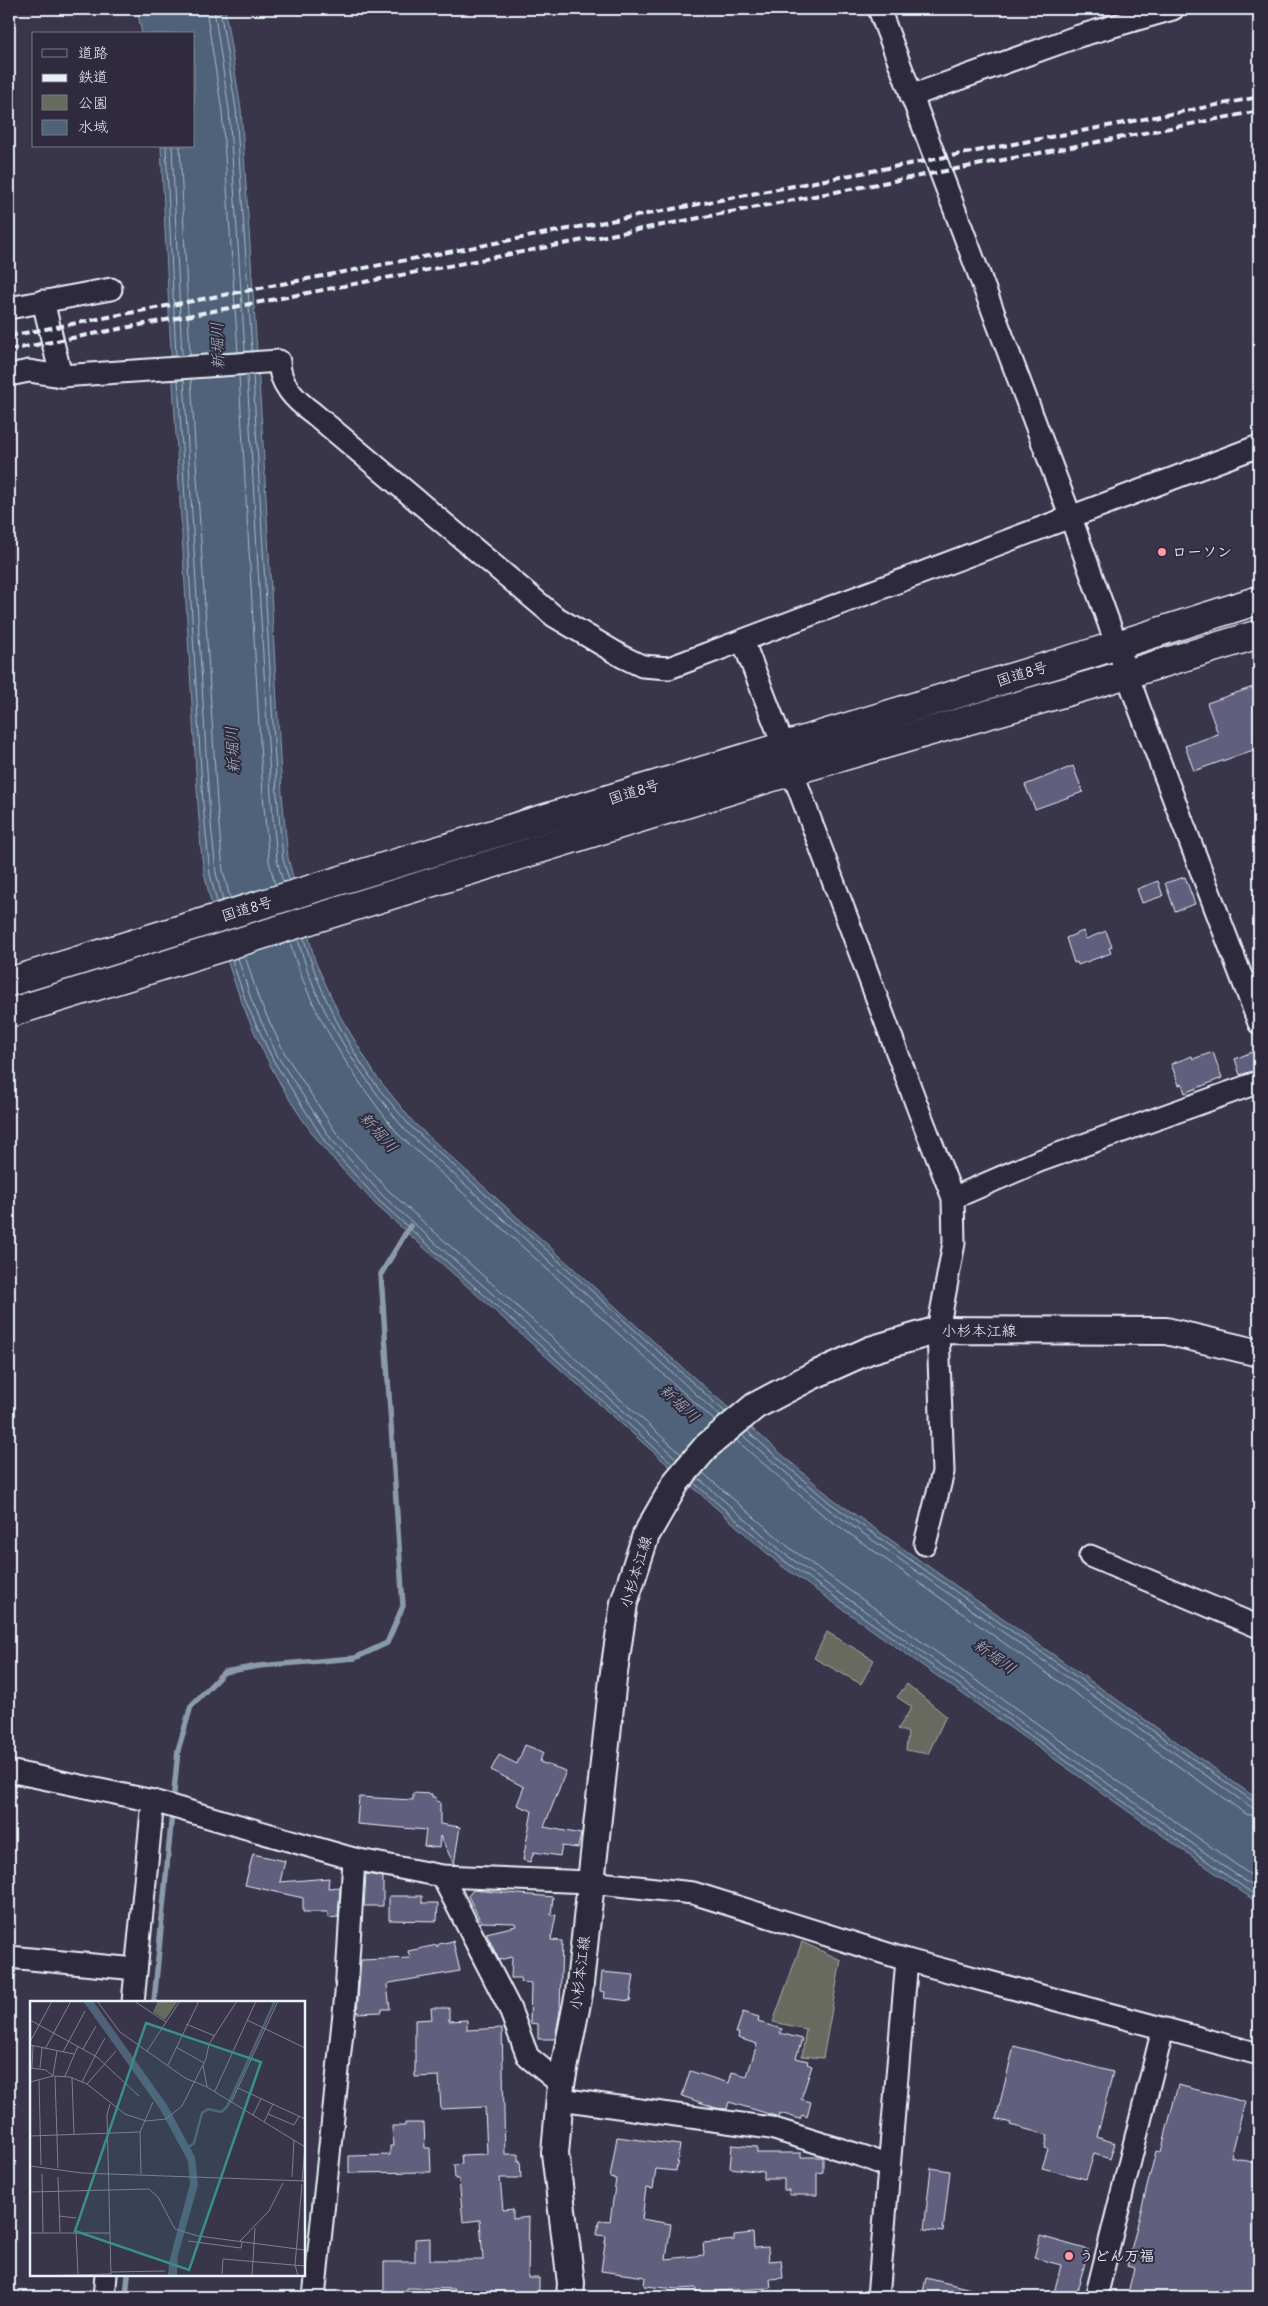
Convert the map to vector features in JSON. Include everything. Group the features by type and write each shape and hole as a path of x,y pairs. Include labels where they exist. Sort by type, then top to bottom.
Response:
{"highway":[{"name":"国道8号","path":"9,1013 370,901 788,759 1117,644 1259,600"},
{"name":"国道8号","path":"9,982 169,934 364,872 788,759 1127,673 1259,634"}],"main road":[{"name":"小杉本江線","path":"570,2297 572,2282 555,2153 560,2091 579,1993 613,1679 624,1603 646,1535 677,1481 707,1446 744,1413 812,1376 870,1350 938,1330 1166,1331 1259,1353"}],"street":[{"path":"878,9 1071,518 1127,673 1259,1023"},
{"path":"911,96 1079,36 1174,9"},
{"path":"9,308 111,289"},
{"path":"43,301 61,376"},
{"path":"9,375 29,371 61,376 279,361 279,372 295,400 554,616 623,658 642,666 669,668 1259,446"},
{"path":"744,641 953,1198 954,1243 938,1330 943,1472 925,1544"},
{"path":"953,1198 1039,1161 1259,1082"},
{"path":"1090,1556 1259,1627"},
{"path":"9,1771 152,1801 354,1859 442,1876 590,1882 693,1893 907,1960 1155,2025 1163,2029 1202,2037 1259,2054"},
{"path":"133,2001 152,1801"},
{"path":"314,2297 346,1994 354,1859"},
{"path":"442,1876 509,2007 528,2057 560,2091 771,2128 865,2157 889,2167"},
{"path":"9,1957 136,1969"},
{"path":"878,2297 907,1960"},
{"path":"1096,2297 1163,2029"},
{"path":"104,2297 106,2276"}],"green space":[{"path":"827,1632 874,1660 861,1684 814,1658"},
{"path":"907,1684 946,1716 928,1754 906,1750 908,1733 898,1729 912,1707 897,1697"},
{"path":"802,1942 841,1960 823,2058 802,2056 806,2029 773,2022"}],"water":[{"name":"新堀川","path":"137,9 225,10 241,109 263,443 282,794 288,858 315,961 340,1016 376,1076 414,1123 675,1361 833,1499 1259,1800 1259,1904 779,1564 376,1205 322,1146 300,1116 263,1051 235,983 223,948 205,876 201,849 170,333 161,148 195,148 195,32 142,32"}],"building":[{"path":"1259,685 1259,748 1194,771 1185,746 1218,734 1207,703"},
{"path":"1073,766 1083,792 1035,809 1025,785"},
{"path":"1185,877 1195,904 1175,911 1165,883"},
{"path":"1158,881 1163,896 1142,903 1137,889"},
{"path":"1083,931 1086,939 1106,931 1112,947 1109,948 1111,953 1078,965 1077,962 1074,963 1066,938"},
{"path":"1213,1052 1222,1078 1185,1093 1182,1084 1179,1085 1171,1064 1192,1056 1193,1059"},
{"path":"1252,1052 1258,1069 1240,1075 1235,1059"},
{"path":"525,1745 543,1752 540,1762 566,1771 544,1827 581,1834 578,1848 562,1846 560,1856 534,1852 530,1862 523,1860 532,1811 517,1805 524,1787 491,1770 499,1755 517,1764"},
{"path":"413,1793 432,1794 432,1797 436,1797 436,1801 440,1802 440,1824 460,1827 454,1864 440,1836 439,1848 424,1846 426,1830 357,1824 359,1797 413,1800"},
{"path":"253,1854 285,1861 280,1882 329,1878 328,1888 340,1887 338,1917 328,1918 328,1912 303,1912 303,1898 245,1885"},
{"path":"366,1874 383,1877 383,1906 364,1906"},
{"path":"473,1890 553,1897 551,1915 556,1915 551,1940 562,1941 560,2011 555,2039 538,2039 538,2024 530,2023 531,1983 520,1982 521,1978 511,1978 512,1957 499,1960 486,1933 516,1926 515,1923 481,1922 468,1896"},
{"path":"389,1896 422,1896 422,1903 438,1903 437,1921 389,1920"},
{"path":"453,1941 460,1971 390,1983 387,1985 390,2009 382,2009 382,2012 357,2013 361,1960 410,1958 408,1951 437,1945 437,1947 439,1944"},
{"path":"602,1972 634,1975 630,2001 604,1998 605,1992 600,1991"},
{"path":"431,2008 449,2008 449,2021 467,2020 467,2030 502,2028 505,2154 518,2154 521,2178 500,2178 503,2210 513,2209 513,2219 529,2217 528,2278 539,2278 539,2297 512,2297 512,2294 485,2292 455,2293 455,2289 407,2288 407,2295 384,2296 384,2262 415,2262 415,2239 430,2238 430,2260 483,2260 480,2220 463,2222 459,2179 455,2179 454,2165 462,2164 461,2155 487,2154 485,2107 441,2109 439,2076 415,2077 415,2020 432,2019"},
{"path":"743,2012 759,2017 758,2022 782,2029 780,2033 802,2039 796,2058 808,2061 807,2064 812,2066 801,2099 811,2102 807,2117 802,2115 800,2119 780,2113 779,2117 729,2102 727,2109 716,2108 682,2096 690,2071 729,2083 732,2072 747,2076 757,2044 738,2038 739,2033 736,2033"},
{"path":"1014,2046 1113,2072 1097,2137 1115,2143 1110,2159 1094,2154 1086,2179 1042,2168 1048,2149 1045,2148 1048,2135 1010,2125 1011,2123 996,2119"},
{"path":"1178,2085 1245,2102 1231,2157 1259,2164 1259,2297 1127,2297 1134,2268 1127,2266 1156,2151 1161,2152"},
{"path":"405,2123 424,2123 425,2148 430,2148 431,2172 349,2173 349,2156 390,2155 390,2146 393,2146 392,2126 405,2126"},
{"path":"617,2137 680,2145 676,2171 656,2169 653,2189 646,2188 642,2219 671,2224 666,2259 704,2255 703,2243 734,2240 734,2235 753,2233 754,2248 768,2247 769,2261 781,2260 783,2278 770,2279 771,2288 696,2292 696,2288 677,2289 644,2286 645,2277 601,2271 606,2236 597,2235 599,2220 610,2221 616,2179 610,2178"},
{"path":"732,2145 757,2147 757,2153 801,2153 801,2157 823,2157 823,2172 817,2173 817,2195 789,2195 789,2190 784,2190 784,2179 764,2179 764,2172 730,2168"},
{"path":"931,2168 950,2171 943,2232 924,2230"},
{"path":"1040,2236 1089,2250 1075,2297 1053,2297 1061,2265 1034,2258"},
{"path":"926,2278 979,2291 979,2297 922,2297"}],"waterway":[{"path":"154,2001 178,1750 191,1706 224,1672 259,1666 355,1658 387,1643 403,1606 381,1274 410,1226"},
{"path":"126,2297 128,2276"}],"railway":[{"path":"9,336 1259,97"},
{"path":"9,350 1259,111"}],"place":[{"name":"ローソン","path":"1162,552"},
{"name":"うどん万福","path":"1069,2256"}]}
